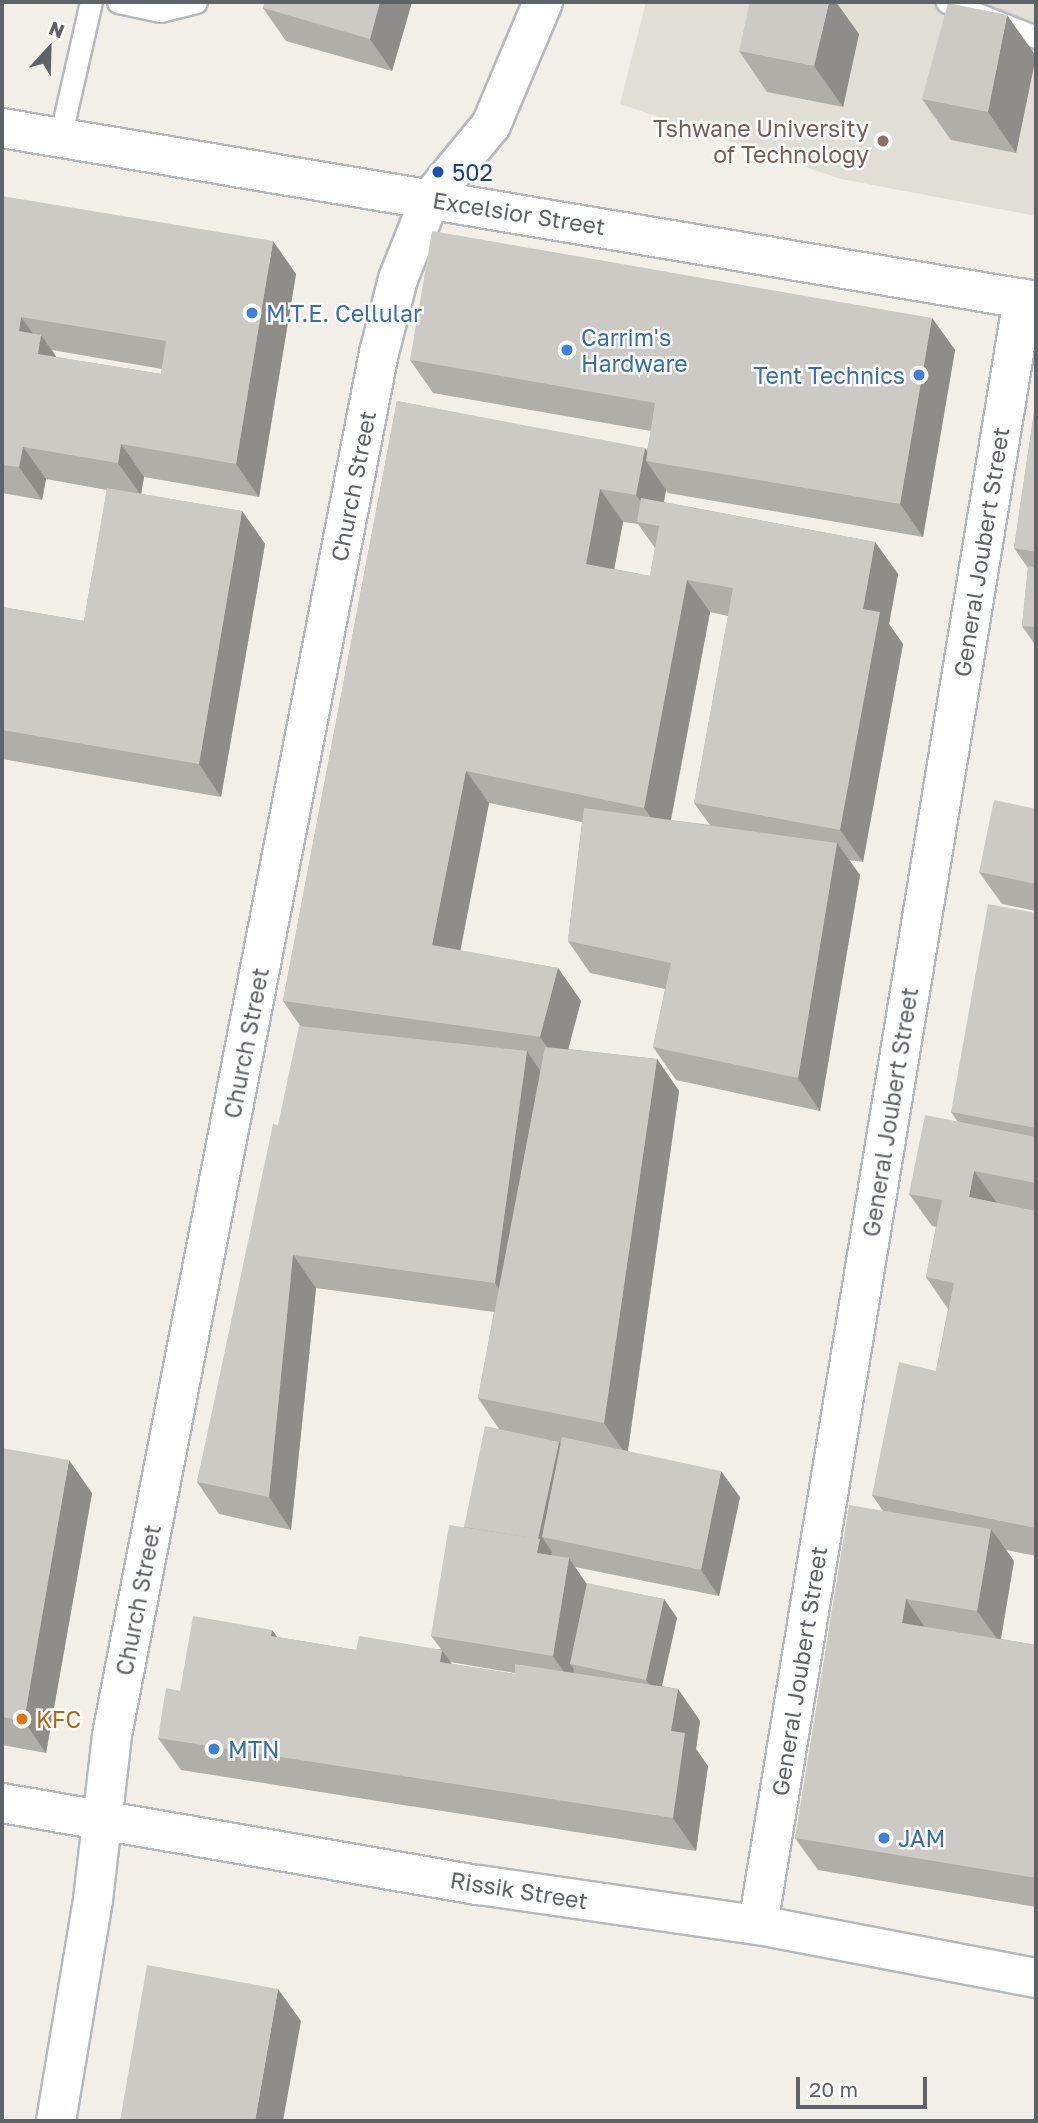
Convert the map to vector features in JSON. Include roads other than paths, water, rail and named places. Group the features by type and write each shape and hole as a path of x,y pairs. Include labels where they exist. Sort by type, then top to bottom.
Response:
{"street":[{"name":"Church Street","path":"56,2121 102,1819 112,1735 379,353 398,279 430,199 491,125 543,2"},
{"name":"Excelsior Street","path":"2,128 1029,300"},
{"name":"General Joubert Street","path":"758,1925 1029,300"},
{"name":"Rissik Street","path":"2,1804 479,1885 758,1925 1036,1978"}],"lane":[{"path":"60,138 91,2"},
{"path":"118,2 160,11 196,2"},
{"path":"947,2 1036,37"}],"place":[{"name":"Tshwane University of Technology","path":"883,141"},
{"name":"502","path":"438,172"},
{"name":"M.T.E. Cellular","path":"252,313"},
{"name":"Carrim's Hardware","path":"567,350"},
{"name":"Tent Technics","path":"919,375"},
{"name":"KFC","path":"22,1719"},
{"name":"MTN","path":"214,1749"},
{"name":"JAM","path":"884,1838"}]}
